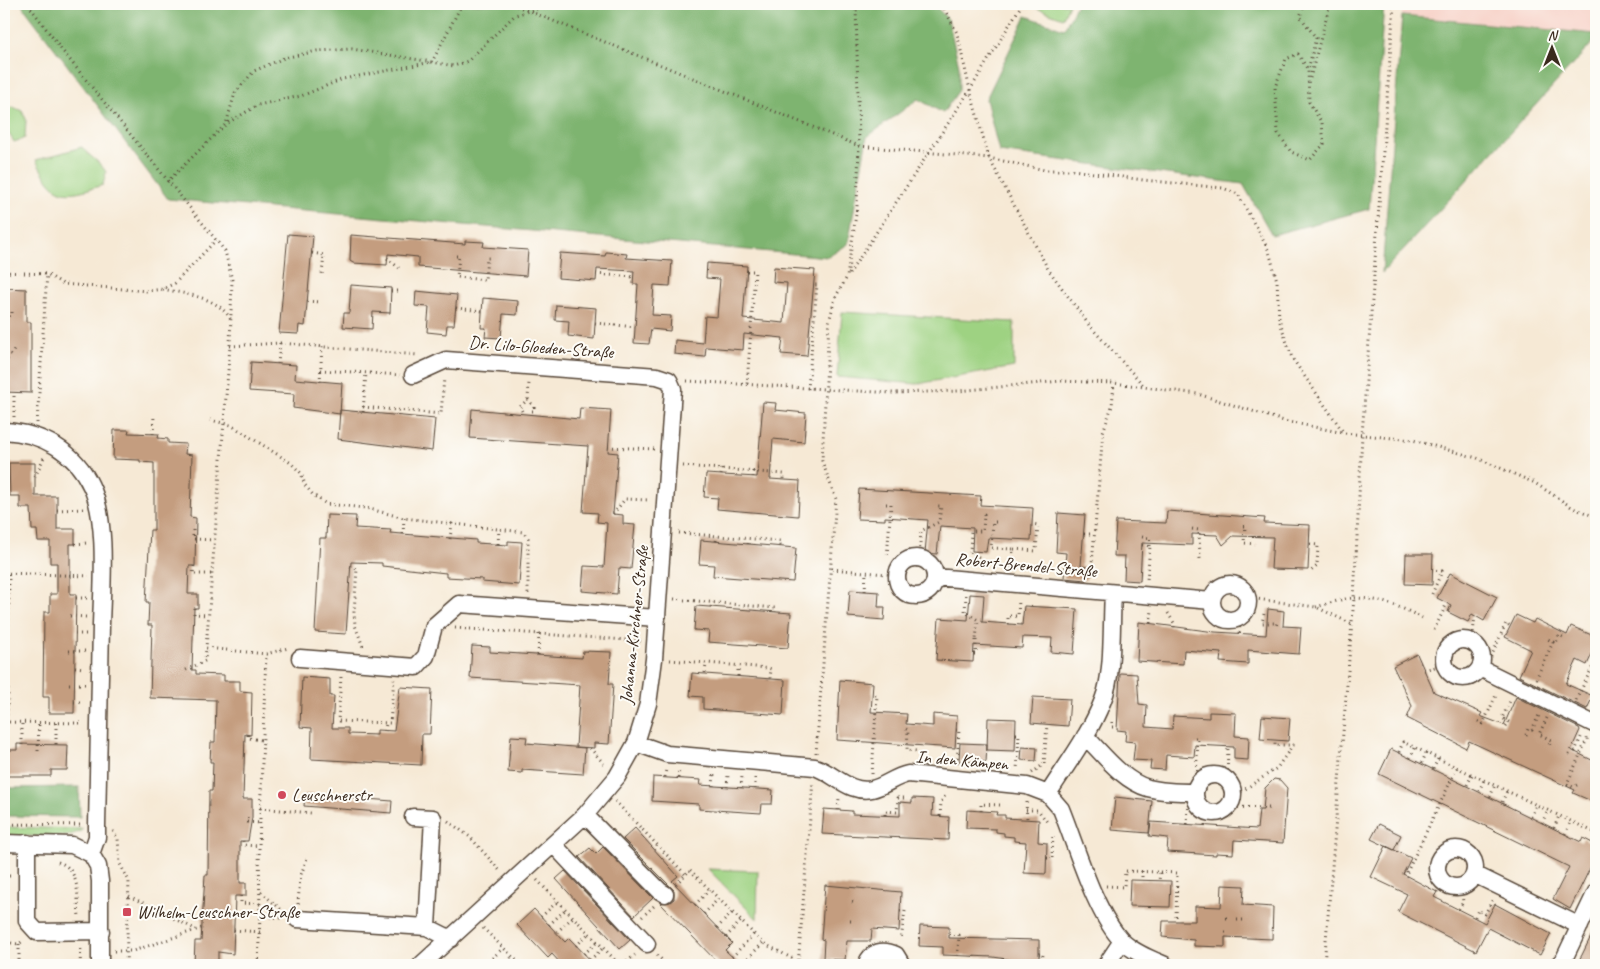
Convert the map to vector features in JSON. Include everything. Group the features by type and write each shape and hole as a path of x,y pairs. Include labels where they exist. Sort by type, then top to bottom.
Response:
{"street":[{"name":"Dr. Lilo-Gloeden-Straße","path":"413,376 446,360 657,376 669,380"},
{"name":"Johanna-Kirchner-Straße","path":"421,965 585,815 617,777 636,743 648,704 656,642 672,389 669,380"},
{"path":"9,431 36,436 66,452 80,467 92,487 98,509 102,577 97,837 91,854"},
{"path":"897,575 899,569 907,560 920,558"},
{"name":"Robert-Brendel-Straße","path":"897,575 902,589 909,594 918,595 927,592 933,586 935,577 933,568 928,562 920,558"},
{"name":"Robert-Brendel-Straße","path":"935,577 1212,601"},
{"path":"1233,584 1242,588 1248,598 1248,609 1240,625 1231,620 1221,618 1214,610 1212,601 1215,592 1223,585 1233,584"},
{"name":"Robert-Brendel-Straße","path":"1048,794 1085,736 1103,700 1108,680 1112,593"},
{"path":"300,658 416,667 426,656 434,626 459,604 657,618"},
{"path":"1464,640 1472,642 1479,649 1483,669 1474,675 1464,678 1454,676 1445,664 1445,655 1449,647 1464,640"},
{"path":"1483,669 1593,723"},
{"path":"1085,736 1114,765 1137,784 1155,790 1195,792"},
{"path":"636,743 667,754 815,767 829,772 850,786 861,790 870,789"},
{"name":"In den Kämpen","path":"870,789 882,786 898,776 908,774 956,779 1021,780 1027,786 1048,794"},
{"path":"1217,775 1227,780 1232,789 1231,802 1218,813 1205,818 1196,800 1195,792 1199,782 1207,776 1217,775"},
{"path":"1048,794 1061,808 1104,916 1122,941 1139,953 1165,965"},
{"path":"585,815 665,894"},
{"path":"413,817 433,818 427,927"},
{"path":"4,843 72,845 91,854 98,866 100,881 100,965"},
{"path":"28,843 26,921 37,932 101,931"},
{"path":"554,844 647,944"},
{"path":"1450,850 1461,850 1470,855 1475,864 1474,874 1469,882 1461,886 1439,886 1438,864 1442,856 1450,850"},
{"path":"1474,874 1580,926"},
{"path":"1558,965 1564,959 1596,892"},
{"path":"297,919 427,927 451,939"},
{"path":"1106,965 1122,941"},
{"path":"866,965 873,954 880,951 899,960"}],"path":[{"path":"28,4 61,49 167,182 225,251 230,265 232,320 205,661 186,670"},
{"path":"432,62 462,4"},
{"path":"512,4 860,146 930,151 989,158 1045,170 1073,170 1143,180 1223,188 1238,194 1269,251 1277,281 1278,319 1292,358 1344,433"},
{"path":"226,124 235,93 254,71 284,58 318,51 352,49 454,66 468,61 515,15 553,4"},
{"path":"847,277 857,207 860,146 856,4"},
{"path":"942,4 957,33 970,90 989,158 1048,269 1089,325 1146,387"},
{"path":"799,964 832,569 836,499 822,461 829,322 835,298 847,277 970,90 1022,4"},
{"path":"1305,4 1300,16 1316,38 1308,70 1309,102 1322,123 1324,144 1310,160 1291,152 1278,133 1275,87 1286,59 1298,54 1308,70"},
{"path":"1308,82 1330,4"},
{"path":"1324,965 1354,598 1362,435 1394,4"},
{"path":"167,182 226,124 258,105 301,96 343,79 432,62"},
{"path":"163,289 185,275 216,240"},
{"path":"312,254 324,255 322,274"},
{"path":"456,256 459,256 457,277 485,280 487,258 490,258"},
{"path":"387,258 399,268"},
{"path":"747,271 756,271 747,385"},
{"path":"4,272 48,274 63,284 146,291 163,289 209,300 227,312 232,320"},
{"path":"36,436 48,274"},
{"path":"596,274 633,277"},
{"path":"808,389 811,339 818,285 814,284"},
{"path":"391,291 397,291"},
{"path":"307,301 320,302"},
{"path":"456,308 482,311"},
{"path":"4,318 12,314 12,311"},
{"path":"595,323 635,327"},
{"path":"744,334 751,334"},
{"path":"230,346 280,343 401,352"},
{"path":"278,364 280,343"},
{"path":"320,382 322,346"},
{"path":"4,363 14,350"},
{"path":"366,373 363,410 441,414 446,360"},
{"path":"320,370 413,376"},
{"path":"669,380 894,393 958,391 1061,381 1146,387 1198,394 1284,421 1344,433 1413,440 1477,458 1534,484 1574,508 1596,518"},
{"path":"1090,591 1103,432 1112,406 1114,384"},
{"path":"9,431 14,392"},
{"path":"522,411 520,411 520,407 528,399 534,407 534,411 532,411"},
{"path":"411,417 412,412"},
{"path":"153,434 154,416"},
{"path":"210,420 224,422 291,463 301,473 305,485 313,495 326,504 366,508 404,518 523,532 528,538 528,609"},
{"path":"608,448 668,457 722,469 784,474 784,480"},
{"path":"721,475 722,469"},
{"path":"752,477 753,471"},
{"path":"613,514 625,499 665,501"},
{"path":"886,504 891,504 887,558"},
{"path":"920,558 921,531 939,522 941,506 935,506"},
{"path":"57,510 98,509"},
{"path":"979,557 970,553 971,531 983,531 984,514 980,514"},
{"path":"403,534 404,518"},
{"path":"996,522 993,522 991,548 1036,551 1038,525 1032,524"},
{"path":"450,539 452,523"},
{"path":"1243,526 1245,526 1244,543 1255,544"},
{"path":"498,544 499,529"},
{"path":"1192,529 1199,530 1200,559"},
{"path":"193,530 193,539 215,540"},
{"path":"663,532 780,541 780,546"},
{"path":"1084,534 1094,534"},
{"path":"716,542 717,536"},
{"path":"1142,537 1150,538 1146,595"},
{"path":"748,539 748,544"},
{"path":"1310,544 1318,545 1317,566 1310,571"},
{"path":"1142,545 1150,546"},
{"path":"1008,624 1008,616 1018,616 1013,549"},
{"path":"194,566 193,574 212,574"},
{"path":"350,567 357,569 354,612 362,651"},
{"path":"832,569 897,575"},
{"path":"1432,594 1442,571 1433,570"},
{"path":"865,591 866,572"},
{"path":"4,573 102,577"},
{"path":"5,750 9,656 9,573"},
{"path":"967,580 965,612 978,620 975,640 976,654 974,654"},
{"path":"658,598 775,608 775,612"},
{"path":"1248,598 1316,607 1352,624"},
{"path":"1316,607 1354,598 1386,603 1408,610 1422,618"},
{"path":"712,602 712,607"},
{"path":"1434,630 1447,603"},
{"path":"743,610 744,605"},
{"path":"194,608 194,614 208,615"},
{"path":"348,611 354,612"},
{"path":"4,612 9,612"},
{"path":"1264,614 1262,622 1277,623 1276,626"},
{"path":"1472,642 1475,616"},
{"path":"1483,669 1506,623 1510,626"},
{"path":"434,626 656,642"},
{"path":"538,655 539,634"},
{"path":"1478,721 1483,724 1553,642 1556,643 1559,635 1565,638"},
{"path":"1546,638 1553,642"},
{"path":"206,648 266,654 259,846 260,932 258,964"},
{"path":"4,656 9,656"},
{"path":"654,659 768,668 771,669 770,679"},
{"path":"1570,712 1596,660"},
{"path":"342,661 338,721 390,723 394,710 395,665"},
{"path":"705,673 706,664"},
{"path":"1424,670 1445,664"},
{"path":"738,666 738,676"},
{"path":"1506,726 1509,722 1502,718 1517,686"},
{"path":"870,789 877,695 872,695"},
{"path":"334,701 339,701"},
{"path":"1526,736 1528,729 1532,730 1549,702"},
{"path":"1549,702 1540,734 1551,740 1549,746"},
{"path":"343,728 344,721"},
{"path":"5,722 99,723"},
{"path":"22,722 22,744"},
{"path":"38,722 38,750"},
{"path":"56,722 56,745"},
{"path":"385,731 386,723"},
{"path":"1569,755 1571,749 1575,750 1593,723"},
{"path":"1577,785 1567,784 1593,723"},
{"path":"870,724 875,725"},
{"path":"1021,780 1044,764 1047,724"},
{"path":"906,729 908,730 907,750 916,751"},
{"path":"940,816 941,802 956,779 959,730 956,730"},
{"path":"1016,734 1019,734 1021,780"},
{"path":"248,735 248,738 262,740"},
{"path":"1195,738 1198,738 1195,792"},
{"path":"1231,802 1277,768 1293,744 1275,745 1275,740"},
{"path":"1398,752 1402,742 1596,833"},
{"path":"1227,780 1228,747"},
{"path":"590,748 617,777"},
{"path":"1410,758 1415,748"},
{"path":"1422,764 1426,753"},
{"path":"1433,769 1438,759"},
{"path":"1403,873 1406,874 1457,768"},
{"path":"1467,786 1472,775"},
{"path":"1479,791 1484,780"},
{"path":"1490,797 1495,786"},
{"path":"1502,802 1507,791"},
{"path":"606,792 685,874 690,870 762,944 799,964 842,965"},
{"path":"885,815 885,811 897,812 898,798 906,798"},
{"path":"1231,802 1270,808 1270,810"},
{"path":"981,811 981,804 1000,805"},
{"path":"1531,817 1536,805"},
{"path":"260,808 311,813"},
{"path":"1026,810 1038,810 1053,829 1052,858 1047,858"},
{"path":"1542,823 1548,810"},
{"path":"1554,828 1559,816"},
{"path":"247,817 247,822 260,822"},
{"path":"433,818 448,820 470,837 511,883"},
{"path":"1565,834 1571,821"},
{"path":"4,824 97,826 110,828 115,832 120,864 128,880 126,965"},
{"path":"44,824 44,860 65,864 74,875 76,932 80,965"},
{"path":"243,841 244,844 259,846"},
{"path":"297,919 300,877 308,856"},
{"path":"526,869 620,965"},
{"path":"1091,886 1124,887 1125,871 1177,873 1176,921"},
{"path":"1142,872 1142,880"},
{"path":"1159,881 1160,872"},
{"path":"1459,909 1463,902 1461,886"},
{"path":"1475,917 1478,910 1485,914 1499,887"},
{"path":"695,905 709,890"},
{"path":"260,891 279,909 297,919"},
{"path":"129,896 196,930"},
{"path":"241,896 241,903 260,904"},
{"path":"704,914 718,899"},
{"path":"542,917 558,901"},
{"path":"549,925 566,909"},
{"path":"899,960 905,911 900,911"},
{"path":"717,928 732,913"},
{"path":"260,916 297,919"},
{"path":"556,932 573,917"},
{"path":"474,918 502,949 521,965"},
{"path":"1237,920 1246,920"},
{"path":"726,937 741,921"},
{"path":"127,951 134,951 202,928"},
{"path":"234,930 260,932"},
{"path":"576,946 589,933"},
{"path":"732,957 754,934"},
{"path":"949,934 959,935 957,965"},
{"path":"584,954 597,942"},
{"path":"11,944 19,944 19,964"},
{"path":"741,965 762,944"},
{"path":"590,960 604,948"},
{"path":"485,965 502,949"},
{"path":"1039,954 1043,954 1042,965"},
{"path":"974,956 974,963 996,965"},
{"path":"503,965 511,958"}],"shaded area":[{"path":"1403,4 1596,4 1596,34 1402,16"}],"green space":[{"path":"21,4 933,4 948,19 959,66 959,90 943,113 918,99 867,137 848,244 828,257 168,199"},
{"path":"1033,4 1069,4 1063,18 1031,6"},
{"path":"1077,4 1384,4 1369,209 1272,235 1243,184 999,152 986,99 1026,16 1064,29"},
{"path":"1402,16 1596,34 1596,39 1382,273"},
{"path":"13,107 22,111 26,119 25,138 14,142 4,126 4,110"},
{"path":"82,147 106,172 103,185 78,192 62,192 49,182 36,160"},
{"path":"842,312 1014,322 1014,367 917,384 837,377"},
{"path":"79,787 80,817 4,816 4,788"},
{"path":"4,827 83,829 68,835 34,836 4,835"},
{"path":"708,869 758,871 757,919"}],"building":[{"path":"288,234 313,236 305,326 299,325 298,334 279,333"},
{"path":"351,235 465,244 465,241 484,242 483,247 528,250 526,276 418,267 418,257 388,254 387,265 353,263 350,261"},
{"path":"606,252 627,254 626,258 672,261 670,286 654,285 652,315 671,316 670,331 651,329 649,344 634,343 638,284 633,284 634,271 597,269 596,281 558,278 560,253 605,256"},
{"path":"707,263 747,266 743,319 784,323 787,283 773,282 774,267 815,270 807,356 781,354 783,338 744,334 743,350 706,347 705,357 674,354 675,340 703,343 705,316 717,317 720,279 706,278"},
{"path":"351,285 391,288 390,313 373,312 372,329 343,327 344,313 349,313"},
{"path":"4,288 26,289 26,322 31,322 31,393 4,392"},
{"path":"416,291 457,295 454,325 447,325 446,334 427,332 429,307 415,306"},
{"path":"483,298 518,301 517,315 503,314 501,338 485,337 486,328 481,328"},
{"path":"556,305 596,308 594,339 568,336 569,321 555,320"},
{"path":"251,362 296,365 295,379 342,383 340,414 293,408 294,394 249,391"},
{"path":"763,402 776,403 775,410 806,413 804,442 773,439 770,479 800,481 798,516 717,509 718,498 704,497 706,474 757,477"},
{"path":"580,408 611,410 608,452 618,453 613,514 623,515 623,524 635,525 631,569 619,568 617,594 582,591 584,566 604,567 607,523 597,522 598,513 583,512 588,446 470,438 472,409 579,419"},
{"path":"340,410 435,419 432,451 338,439"},
{"path":"114,430 129,430 128,433 159,434 158,438 168,439 168,443 186,444 185,454 192,455 190,517 196,518 195,566 189,566 188,594 198,594 198,608 194,608 192,670 196,670 196,674 224,675 224,681 240,681 240,691 252,692 251,735 245,734 243,799 252,799 252,817 248,841 240,841 240,883 246,883 246,896 235,896 233,954 218,952 218,965 194,965 195,941 201,941 205,875 208,875 209,791 212,791 213,762 210,762 211,742 215,742 216,700 150,698 152,625 148,625 149,602 146,602 150,530 154,530 154,463 140,462 140,460 113,459"},
{"path":"9,463 35,463 35,496 57,496 57,529 75,529 75,544 70,544 70,594 76,594 74,713 49,713 49,697 43,697 44,612 50,612 50,594 57,594 57,563 50,563 50,541 38,541 37,530 32,530 31,508 20,508 20,496 10,496"},
{"path":"859,489 981,496 980,505 1033,508 1031,540 988,538 986,552 972,551 973,528 940,526 937,554 925,553 928,520 885,517 885,520 857,519"},
{"path":"1167,511 1265,518 1264,523 1310,525 1308,570 1271,569 1273,537 1233,536 1223,545 1217,535 1192,534 1192,545 1142,543 1140,581 1124,580 1125,556 1114,556 1116,521 1166,523"},
{"path":"1058,513 1085,515 1081,566 1087,567 1086,580 1064,578 1066,553 1056,552"},
{"path":"327,515 356,516 355,528 391,530 390,533 476,540 476,543 508,545 508,541 522,542 519,585 482,582 482,579 446,577 446,573 382,566 382,563 351,562 346,634 315,632 320,538 326,538"},
{"path":"701,540 796,548 793,582 713,576 714,565 699,564"},
{"path":"1406,554 1433,554 1432,585 1405,584"},
{"path":"1450,573 1497,597 1484,621 1472,614 1468,622 1448,612 1451,605 1437,598"},
{"path":"850,590 879,592 878,607 885,607 884,620 848,617"},
{"path":"970,594 984,595 982,622 1022,625 1024,606 1077,609 1074,654 1051,652 1052,638 1023,637 1022,648 974,645 973,662 936,660 939,618 968,620"},
{"path":"696,606 791,613 788,648 708,642 709,631 694,630"},
{"path":"1268,609 1284,611 1283,626 1301,627 1299,654 1248,650 1248,664 1220,662 1221,653 1184,650 1183,664 1137,661 1139,622 1215,632 1266,635"},
{"path":"1516,615 1533,623 1535,619 1567,635 1571,626 1596,637 1596,645 1587,665 1577,660 1566,684 1593,696 1587,709 1519,676 1531,650 1505,637"},
{"path":"472,646 490,647 490,652 582,658 583,651 611,652 609,684 613,684 609,744 594,743 594,748 576,747 580,685 470,678"},
{"path":"1417,654 1434,692 1482,713 1480,716 1504,725 1516,697 1579,728 1580,730 1571,750 1596,762 1596,803 1573,793 1575,790 1469,741 1466,748 1407,718 1412,706 1393,666"},
{"path":"692,673 785,680 783,715 703,709 703,697 690,696"},
{"path":"1120,673 1137,674 1139,704 1147,705 1146,727 1172,729 1173,716 1209,718 1209,712 1236,713 1235,736 1249,737 1248,760 1234,759 1234,747 1195,745 1194,757 1166,755 1165,770 1150,769 1151,761 1133,760 1135,742 1125,741 1126,731 1117,730"},
{"path":"302,677 330,679 330,696 334,696 332,728 348,728 348,734 377,735 377,730 394,731 400,687 432,689 430,734 422,734 421,765 311,759 312,728 300,727"},
{"path":"840,680 873,683 871,712 907,714 906,724 933,726 933,714 957,716 955,748 837,740"},
{"path":"1033,697 1070,699 1068,726 1031,723"},
{"path":"1262,716 1290,718 1288,741 1260,739"},
{"path":"988,718 1016,719 1015,751 987,750"},
{"path":"511,736 527,737 526,743 585,748 583,774 522,770 522,773 508,772"},
{"path":"960,743 987,744 986,762 959,761"},
{"path":"17,744 68,745 67,770 51,770 51,776 4,776 4,750 17,750"},
{"path":"1022,747 1037,748 1036,761 1021,760"},
{"path":"1391,749 1581,842 1583,838 1596,845 1596,856 1570,909 1553,899 1569,867 1379,774"},
{"path":"653,777 701,780 700,785 773,790 772,804 762,804 761,813 699,809 699,804 652,801"},
{"path":"1274,779 1280,780 1287,788 1283,843 1234,840 1233,854 1216,853 1216,855 1167,852 1168,838 1149,836 1151,822 1257,829 1259,810 1263,810 1265,788"},
{"path":"305,794 392,801 391,813 304,806"},
{"path":"1115,797 1152,801 1149,833 1112,830"},
{"path":"912,798 933,799 932,816 949,817 948,840 822,834 824,809 852,811 852,814 900,816 900,802 912,803"},
{"path":"967,810 997,812 996,815 1005,815 1005,818 1039,820 1038,842 1047,843 1046,874 1024,873 1026,842 1014,841 1014,837 1004,836 1004,833 996,832 996,829 966,828"},
{"path":"1379,824 1401,835 1394,850 1371,839"},
{"path":"635,828 678,876 672,881 732,943 725,950 741,965 720,965 660,903 670,902 674,899 674,890 623,839"},
{"path":"1386,846 1411,858 1403,874 1437,892 1434,897 1485,923 1495,904 1551,934 1540,955 1488,928 1476,951 1398,912 1407,894 1371,877"},
{"path":"603,847 653,898 634,916 579,857 590,848 596,854"},
{"path":"565,871 630,940 620,949 556,879"},
{"path":"1130,880 1171,881 1170,907 1129,906"},
{"path":"825,885 901,892 899,931 872,929 871,941 847,941 845,960 823,959 824,940 821,939"},
{"path":"1222,885 1244,886 1243,905 1273,907 1272,939 1225,937 1225,947 1194,946 1194,940 1162,937 1163,921 1195,921 1195,906 1221,907"},
{"path":"534,909 565,942 569,938 595,965 562,965 552,954 548,958 517,925"},
{"path":"920,926 949,927 949,938 1039,940 1039,965 1021,965 1021,961 993,957 943,955 943,947 919,946"},
{"path":"1596,926 1596,965 1576,965 1582,955"}],"place":[{"name":"Leuschnerstr","path":"282,795"},
{"name":"Wilhelm-Leuschner-Straße","path":"127,912"}]}
